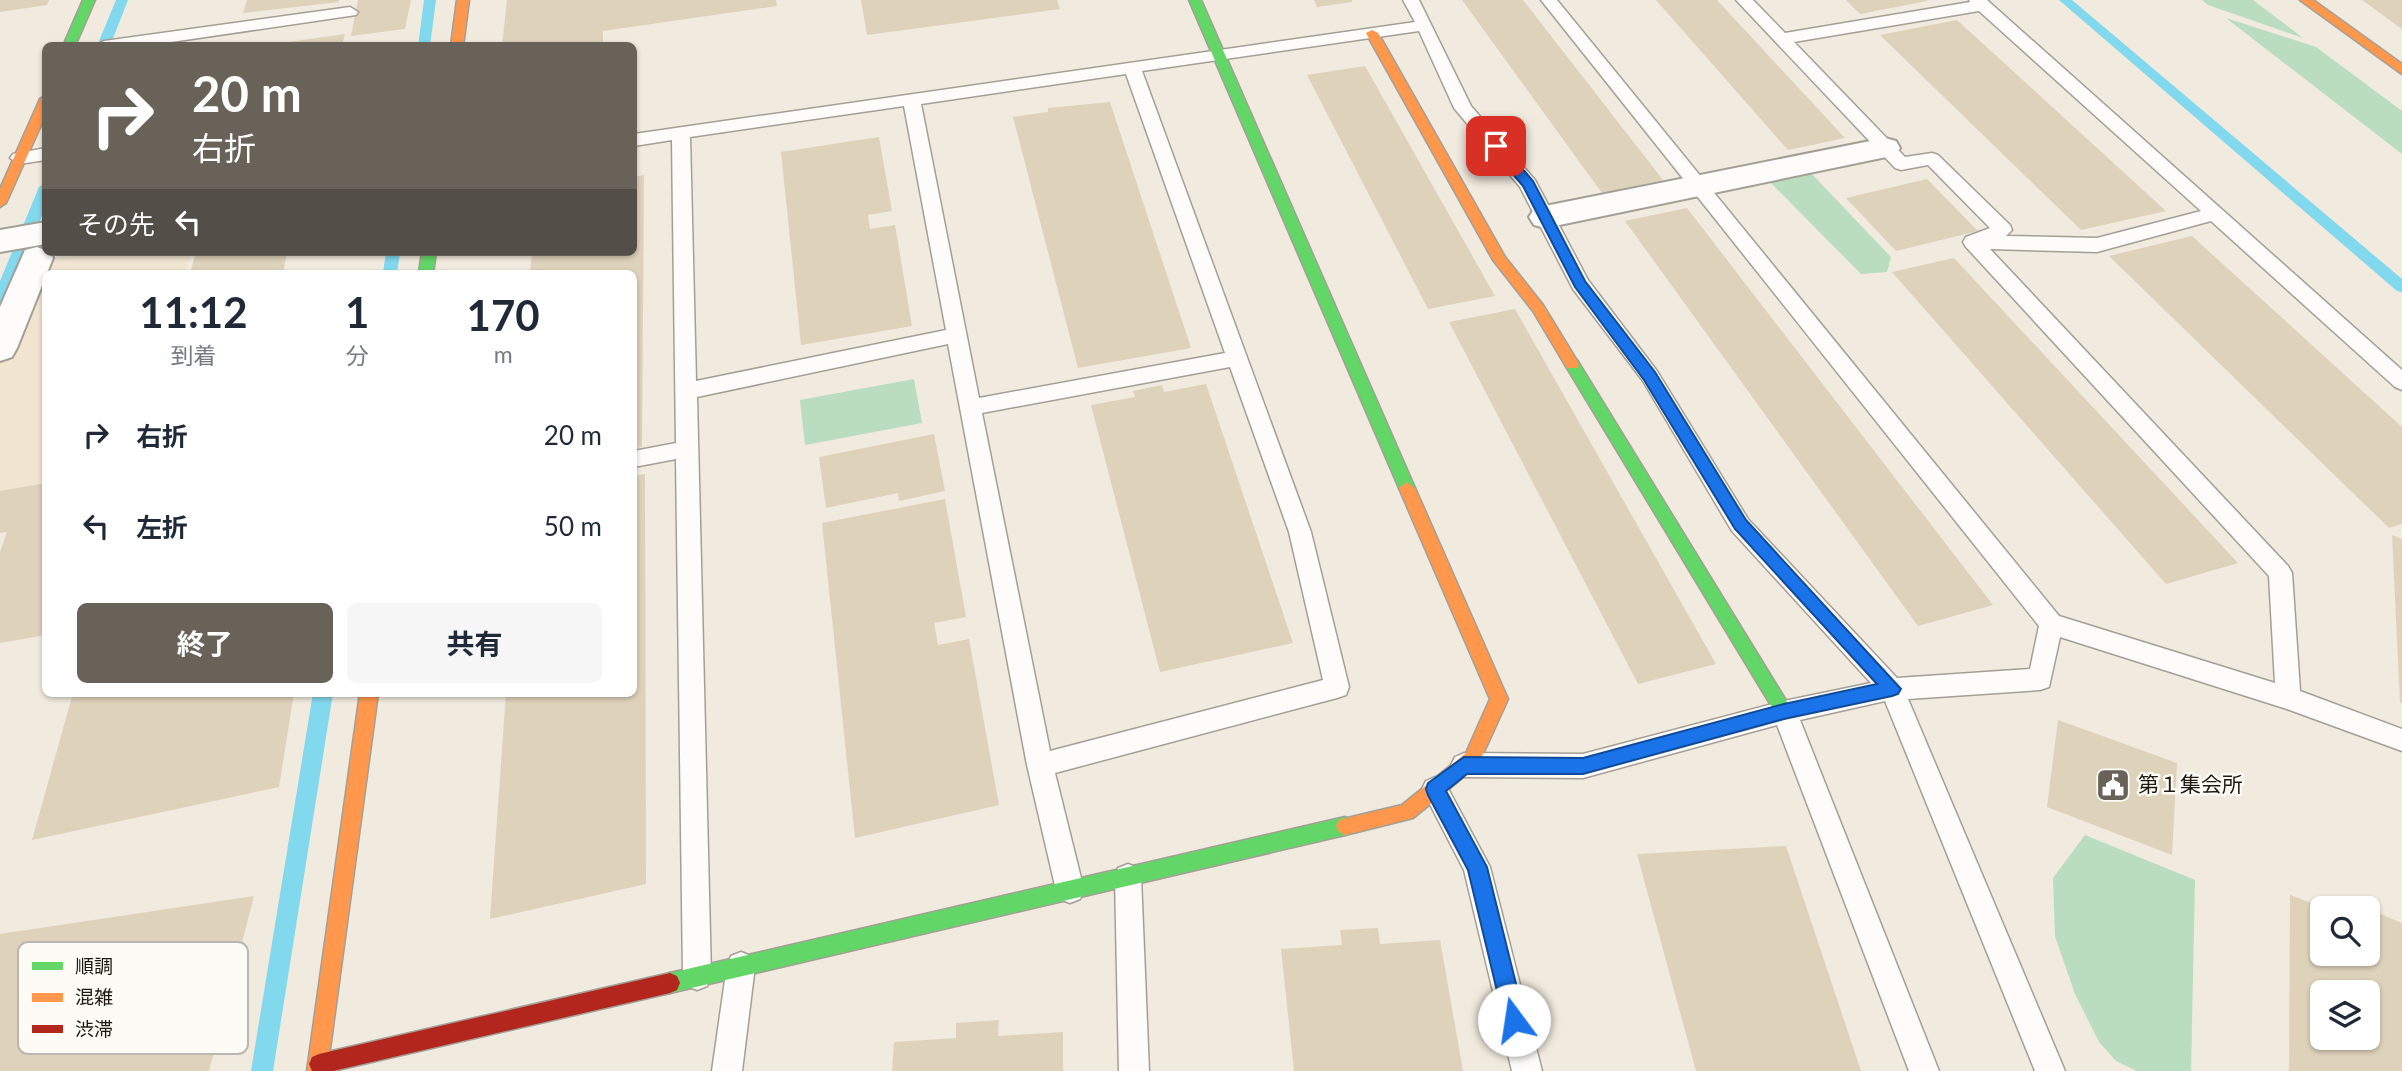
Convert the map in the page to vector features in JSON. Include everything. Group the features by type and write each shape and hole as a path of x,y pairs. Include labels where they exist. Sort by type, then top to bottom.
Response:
{"street":[{"path":"71,42 89,0"},
{"path":"458,42 463,0"},
{"path":"368,697 318,1067 697,976 1408,812 1472,759 1499,699 1195,0"},
{"path":"2306,0 2402,70"},
{"path":"1372,33 1500,260 1538,308 1784,712"},
{"path":"0,203 42,108"},
{"path":"1545,217 1885,148"},
{"path":"0,348 41,245 3,241"}],"lane":[{"path":"1411,0 1463,108 1528,184 1580,284 1650,376 1740,525 1892,689 2050,1071"},
{"path":"1549,0 2051,624 2288,698 2402,740"},
{"path":"1744,0 1901,164 1932,159 2003,230 1973,242"},
{"path":"1782,39 1980,3 2402,382"},
{"path":"130,42 349,12"},
{"path":"637,140 1425,25"},
{"path":"1040,765 1337,687 1300,532 1132,67"},
{"path":"911,99 1040,765 1070,890"},
{"path":"681,133 697,976"},
{"path":"19,158 42,155"},
{"path":"1973,242 2097,245 2215,214"},
{"path":"1973,242 2280,573 2288,698"},
{"path":"685,391 956,335"},
{"path":"971,407 1237,358"},
{"path":"637,458 687,449"},
{"path":"1464,765 1583,766 1784,712 1892,689 2040,679 2051,624"},
{"path":"1784,712 1924,1071"},
{"path":"1435,789 1477,867 1527,1071"},
{"path":"1128,877 1133,1071"},
{"path":"727,1071 741,966"}],"shaded area":[{"path":"72,256 190,256 186,270 42,270 42,484 0,491 0,321 16,282 53,259"}],"green space":[{"path":"2202,0 2253,0 2303,38 2208,5"},
{"path":"2226,18 2316,47 2402,111 2402,154"},
{"path":"1807,169 1891,257 1887,272 1861,274 1767,179"},
{"path":"914,379 922,423 805,445 800,400"},
{"path":"2085,835 2195,880 2191,1071 2137,1071 2116,1061 2099,1042 2075,994 2055,936 2053,878"}],"building":[{"path":"0,0 49,0 47,5 0,12"},
{"path":"247,0 339,0 339,2 243,13"},
{"path":"358,0 411,0 405,29 351,36"},
{"path":"507,0 776,0 777,6 603,31 603,42 502,42"},
{"path":"861,0 1057,0 1060,9 867,35"},
{"path":"1314,0 1352,0 1352,2 1317,7"},
{"path":"1462,0 1523,0 1663,180 1602,193"},
{"path":"1656,0 1717,0 1845,138 1788,150"},
{"path":"1846,0 1927,0 1927,1 1860,14"},
{"path":"2362,0 2402,0 2402,29"},
{"path":"1957,20 2166,211 2081,230 1880,35"},
{"path":"345,34 343,42 289,42"},
{"path":"1365,66 1495,296 1428,309 1307,75"},
{"path":"1110,102 1191,348 1078,368 1013,117 1048,112 1048,108"},
{"path":"879,137 892,211 868,215 870,229 895,225 912,326 801,345 781,152"},
{"path":"644,175 642,447 637,448 637,270 530,270 532,256 637,256 637,176"},
{"path":"1927,179 1978,231 1896,251 1846,198"},
{"path":"1687,208 1993,605 1918,626 1625,221"},
{"path":"2192,236 2402,427 2402,524 2389,528 2109,256"},
{"path":"195,256 286,256 284,270 191,270"},
{"path":"1954,258 2238,563 2166,584 1892,272"},
{"path":"1515,309 1716,664 1638,684 1449,322"},
{"path":"1206,384 1293,643 1160,672 1091,405 1135,397 1133,391 1162,385 1164,392"},
{"path":"934,434 945,491 899,501 898,493 826,508 819,457"},
{"path":"645,474 646,884 490,919 506,697 637,697 637,475"},
{"path":"42,484 42,636 0,643 0,552 7,532 0,533 0,491"},
{"path":"945,499 966,617 934,623 938,645 969,639 999,805 855,838 822,523"},
{"path":"2392,535 2402,539 2402,703 2400,703"},
{"path":"72,697 293,697 279,787 32,840"},
{"name":"第１集会所","path":"2058,720 2177,763 2172,855 2047,807"},
{"path":"1786,846 1861,1071 1696,1071 1637,854"},
{"path":"2290,895 2310,902 2310,966 2380,966 2380,914 2402,923 2402,1071 2289,1071"},
{"path":"254,896 242,942 18,942 18,1054 213,1054 209,1071 0,1071 0,934"},
{"path":"1378,928 1380,944 1440,940 1463,1071 1294,1071 1281,949 1342,945 1340,930"},
{"path":"999,1020 998,1036 1063,1032 1063,1071 892,1071 894,1042 956,1038 956,1023"}],"waterway":[{"path":"105,42 122,0"},
{"path":"425,42 430,0"},
{"path":"2065,0 2402,287"},
{"path":"0,299 42,197"},
{"path":"390,270 392,256"},
{"path":"262,1071 322,697"}],"traffic: fast":[{"path":"71,42 89,0"},
{"path":"1195,0 1407,488"},
{"path":"426,270 428,256"},
{"path":"1572,364 1784,712"},
{"path":"670,983 1345,826"}],"traffic: slow":[{"path":"458,42 463,0"},
{"path":"2306,0 2402,70"},
{"path":"1372,33 1500,260 1538,308 1572,364"},
{"path":"0,203 42,108"},
{"path":"1345,826 1407,812 1472,759 1499,699 1407,488"},
{"path":"317,1071 368,697"}],"traffic: jam":[{"path":"319,1064 670,983"}],"place":[{"name":"第１集会所","path":"2113,785"}],"route":[{"path":"1496,146 1528,184 1580,284 1650,376 1740,525 1892,689 1784,712 1583,766 1464,765 1435,789 1477,867 1514,1020"}]}
